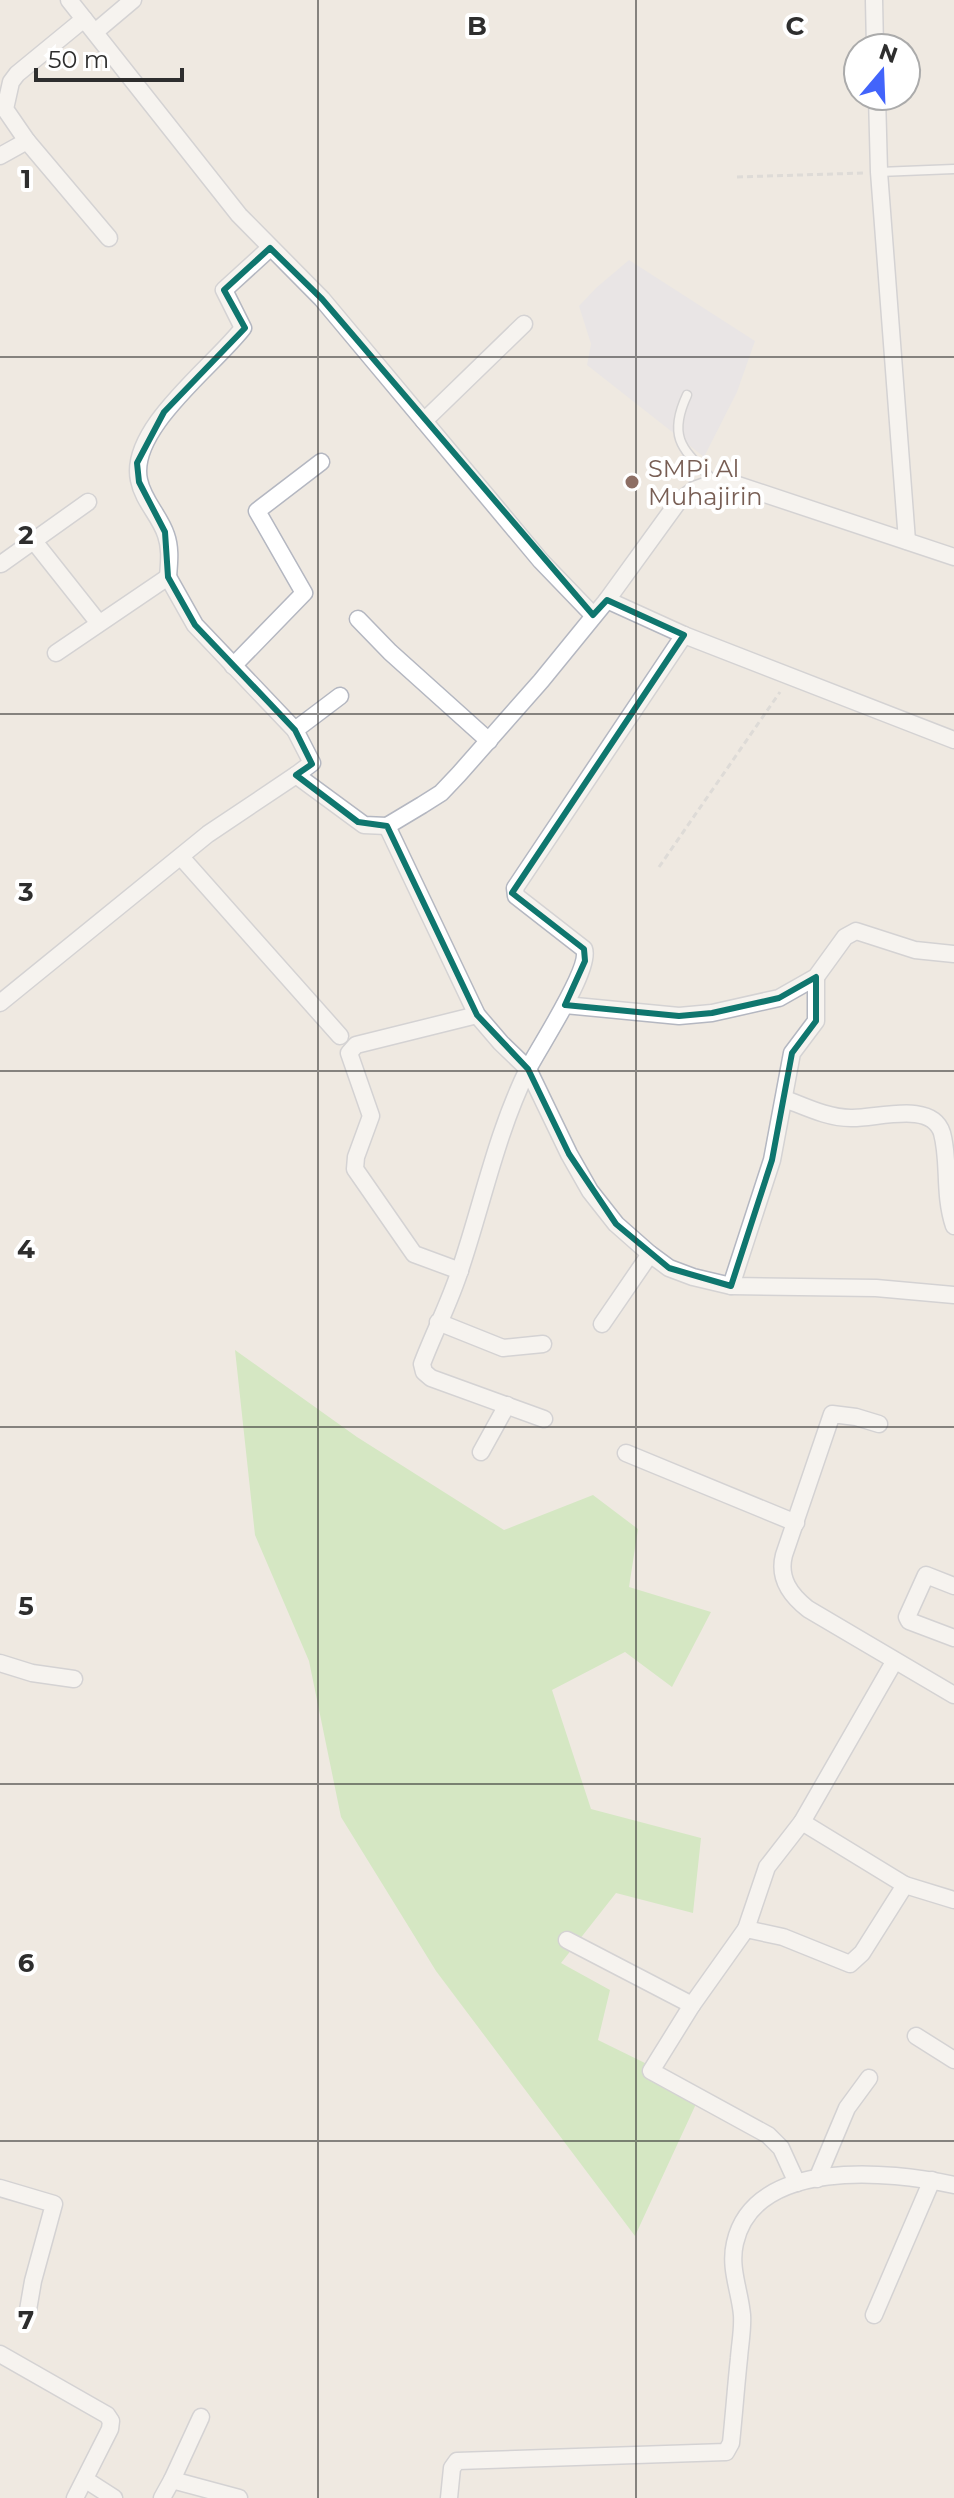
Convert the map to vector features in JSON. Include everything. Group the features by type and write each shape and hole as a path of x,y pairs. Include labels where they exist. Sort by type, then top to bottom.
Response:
{"street":[{"path":"69,0 239,215 322,299 541,561 593,615"},
{"path":"109,238 27,141 5,109 11,82 17,74 133,0"},
{"path":"874,0 875,32"},
{"path":"877,112 879,172 907,541"},
{"path":"0,156 27,141"},
{"path":"0,1003 249,804 312,763 295,730 195,625 168,577 170,551 165,532 139,482 137,463 164,412 243,328 224,290 270,248"},
{"path":"424,421 524,324"},
{"path":"233,666 304,593 257,511 321,462"},
{"path":"296,775 358,822 387,826 441,793 489,741 607,600 678,502 694,490 716,482 732,483 954,557"},
{"path":"1,564 88,502"},
{"path":"33,540 98,622"},
{"path":"56,653 168,577"},
{"path":"607,600 684,635 954,740"},
{"path":"358,619 489,741"},
{"path":"544,1419 431,1378 424,1372 422,1364 460,1271 503,1128 528,1069 565,1005 587,954 516,896 515,888 684,635"},
{"path":"295,730 340,696"},
{"path":"387,826 477,1015 528,1069 590,1191 616,1224 650,1254 669,1268 731,1286 876,1288 954,1295"},
{"path":"181,857 340,1036"},
{"path":"565,1005 679,1016 712,1013 779,998 816,977 845,937 856,931 915,950 954,954"},
{"path":"731,1286 772,1160 792,1053 816,1021 816,977"},
{"path":"460,1271 414,1254 355,1169 356,1157 371,1116 349,1053 356,1045 477,1015"},
{"path":"785,1099 832,1116 851,1119 902,1114 923,1115 935,1121 944,1144 945,1183 954,1226"},
{"path":"602,1324 650,1254"},
{"path":"438,1322 503,1348 543,1344"},
{"path":"481,1452 507,1405"},
{"path":"879,1424 832,1414 781,1566 793,1595 808,1609 954,1695"},
{"path":"626,1453 796,1523"},
{"path":"954,1586 926,1575 907,1617 909,1621 954,1638"},
{"path":"797,2183 781,2148 768,2135 651,2071 692,2005 746,1929 767,1867 802,1822 894,1662"},
{"path":"0,1663 32,1673 74,1679"},
{"path":"802,1822 905,1885 954,1900"},
{"path":"746,1929 783,1937 850,1964 862,1953 905,1885"},
{"path":"567,1940 692,2005"},
{"path":"916,2036 954,2060"},
{"path":"817,2179 847,2108 869,2078"},
{"path":"449,2498 452,2468 457,2461 722,2453 729,2450 743,2317 733,2268 734,2246 741,2224 762,2198 774,2190 797,2183 873,2175 954,2185"},
{"path":"874,2315 932,2180"},
{"path":"0,2188 54,2204 28,2310"},
{"path":"0,2354 107,2415 111,2421 110,2429 75,2498"},
{"path":"162,2498 201,2417"},
{"path":"86,2480 114,2498"},
{"path":"172,2480 239,2498"}],"lane":[{"path":"879,172 954,169"},
{"path":"687,395 676,427 679,440 716,482"}],"path":[{"path":"737,177 879,172"},
{"path":"659,867 790,677"}],"highlighted area":[{"path":"270,248 322,299 593,615 607,600 684,635 512,893 584,949 585,961 565,1005 679,1016 712,1013 779,998 816,977 816,1021 792,1053 772,1160 731,1286 669,1268 616,1224 569,1154 528,1069 477,1015 387,826 358,822 296,775 312,764 295,730 195,625 168,577 165,532 139,482 137,463 164,412 245,328 224,290"}],"shaded area":[{"path":"629,260 755,341 737,392 704,457 587,365 591,344 579,306"}],"green space":[{"path":"235,1350 357,1437 504,1530 593,1495 638,1529 629,1587 711,1612 672,1687 625,1652 552,1690 591,1809 701,1838 693,1913 616,1893 561,1963 610,1990 598,2040 702,2091 635,2236 436,1971 341,1817 309,1661 255,1535"}],"place":[{"name":"SMPi Al Muhajirin","path":"632,482"}]}
